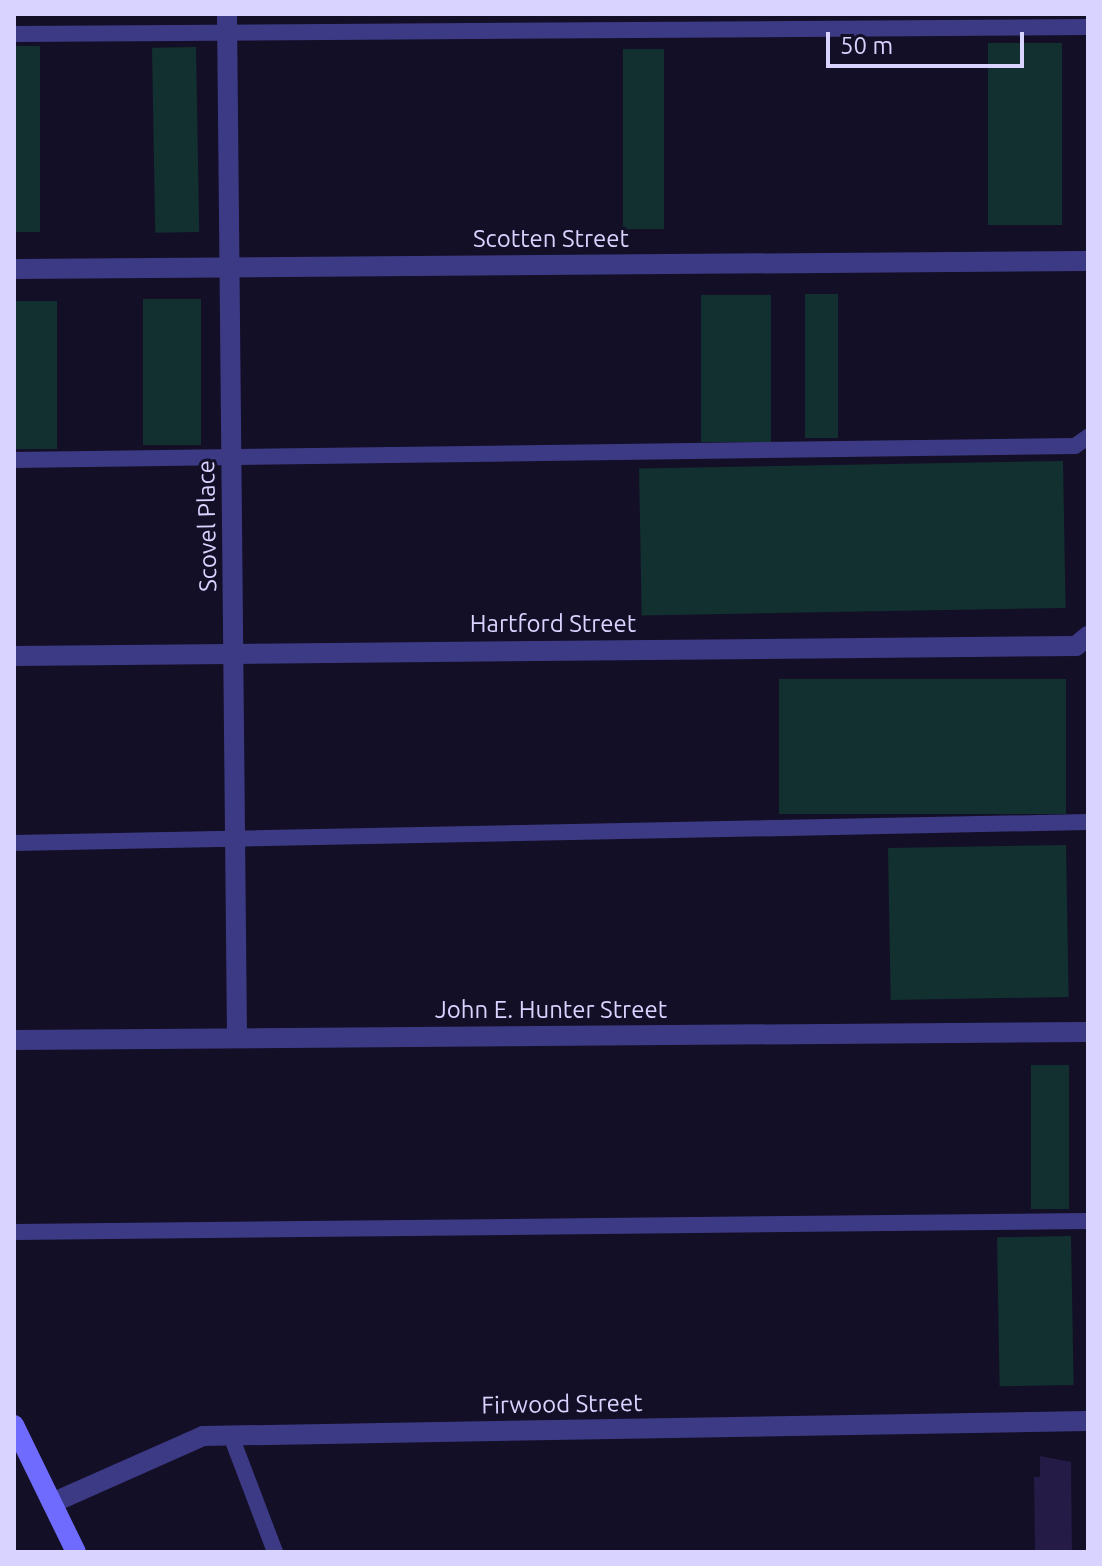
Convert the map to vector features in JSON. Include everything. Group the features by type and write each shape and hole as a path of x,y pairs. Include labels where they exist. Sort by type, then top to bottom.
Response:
{"street":[{"name":"Scovel Place","path":"228,24 237,1038"},
{"name":"Scotten Street","path":"14,269 1088,261"},
{"name":"Hartford Street","path":"14,656 1076,646 1088,636"},
{"name":"John E. Hunter Street","path":"14,1040 1088,1032"},
{"name":"Firwood Street","path":"52,1503 184,1441 231,1436 1088,1421"},
{"path":"14,1425 76,1552"}],"lane":[{"path":"14,34 228,24 1088,27"},
{"path":"14,460 1075,446 1088,437"},
{"path":"14,843 1088,822"},
{"path":"14,1232 1088,1221"},
{"path":"231,1436 275,1552"}],"green space":[{"path":"988,43 1062,43 1062,225 988,225"},
{"path":"14,46 40,46 40,232 14,232"},
{"path":"196,47 199,232 155,233 152,48"},
{"path":"623,49 664,49 664,229 623,229"},
{"path":"805,294 838,294 838,438 805,438"},
{"path":"701,295 771,295 771,442 701,442"},
{"path":"143,299 201,299 201,445 143,445"},
{"path":"14,301 57,301 57,449 14,449"},
{"path":"1063,461 1066,608 642,615 639,468"},
{"path":"779,679 1066,679 1066,814 779,814"},
{"path":"1066,845 1069,997 891,1000 888,848"},
{"path":"1031,1065 1069,1065 1069,1209 1031,1209"},
{"path":"1071,1236 1074,1385 1000,1386 997,1237"}],"building":[{"path":"1040,1456 1071,1462 1072,1552 1035,1552 1034,1477 1040,1477"}]}
